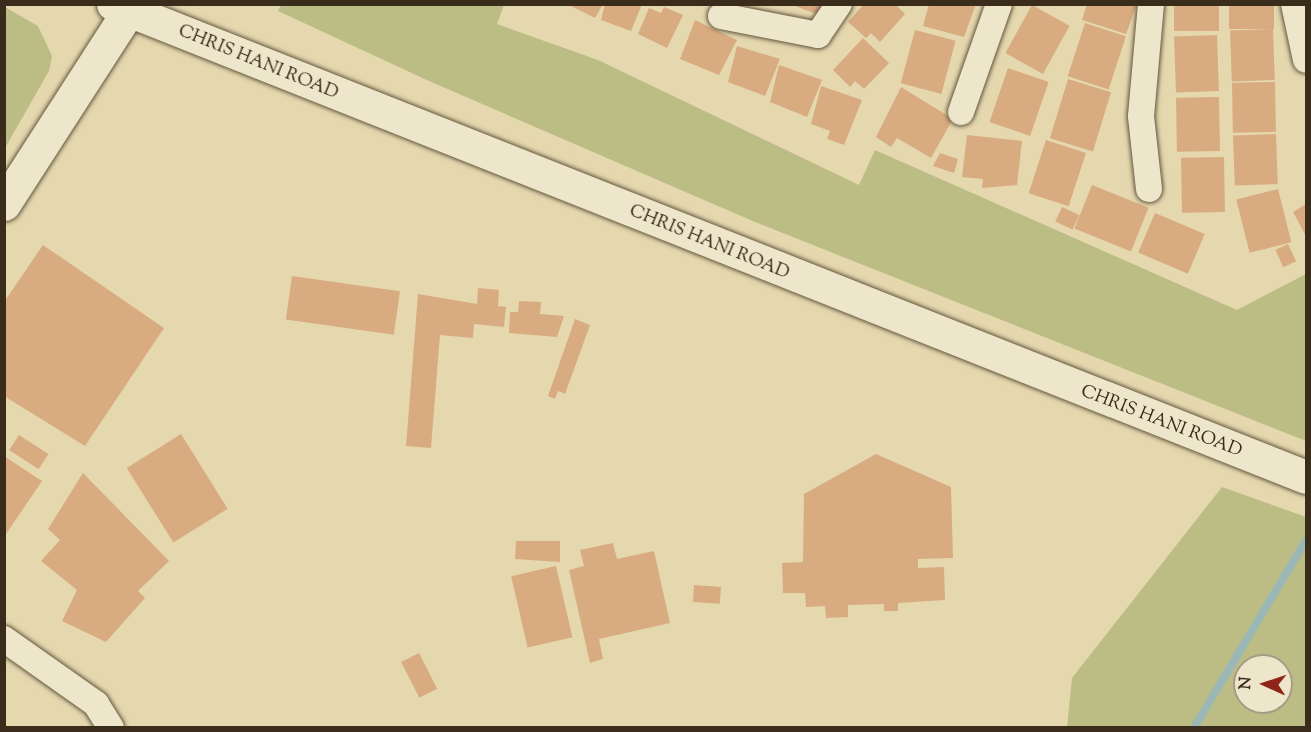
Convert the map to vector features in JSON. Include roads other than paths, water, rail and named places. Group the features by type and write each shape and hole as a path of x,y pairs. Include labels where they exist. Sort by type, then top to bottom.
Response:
{"main road":[{"path":"4,204 125,6"},
{"name":"CHRIS HANI ROAD","path":"125,6 1306,477"}],"street":[{"path":"721,16 807,36 826,29 839,4"},
{"path":"961,112 999,4"},
{"path":"1149,189 1141,116 1151,4"},
{"path":"1294,4 1306,60"},
{"path":"4,639 96,704 111,728"}],"waterway":[{"path":"1194,728 1306,540"}]}
